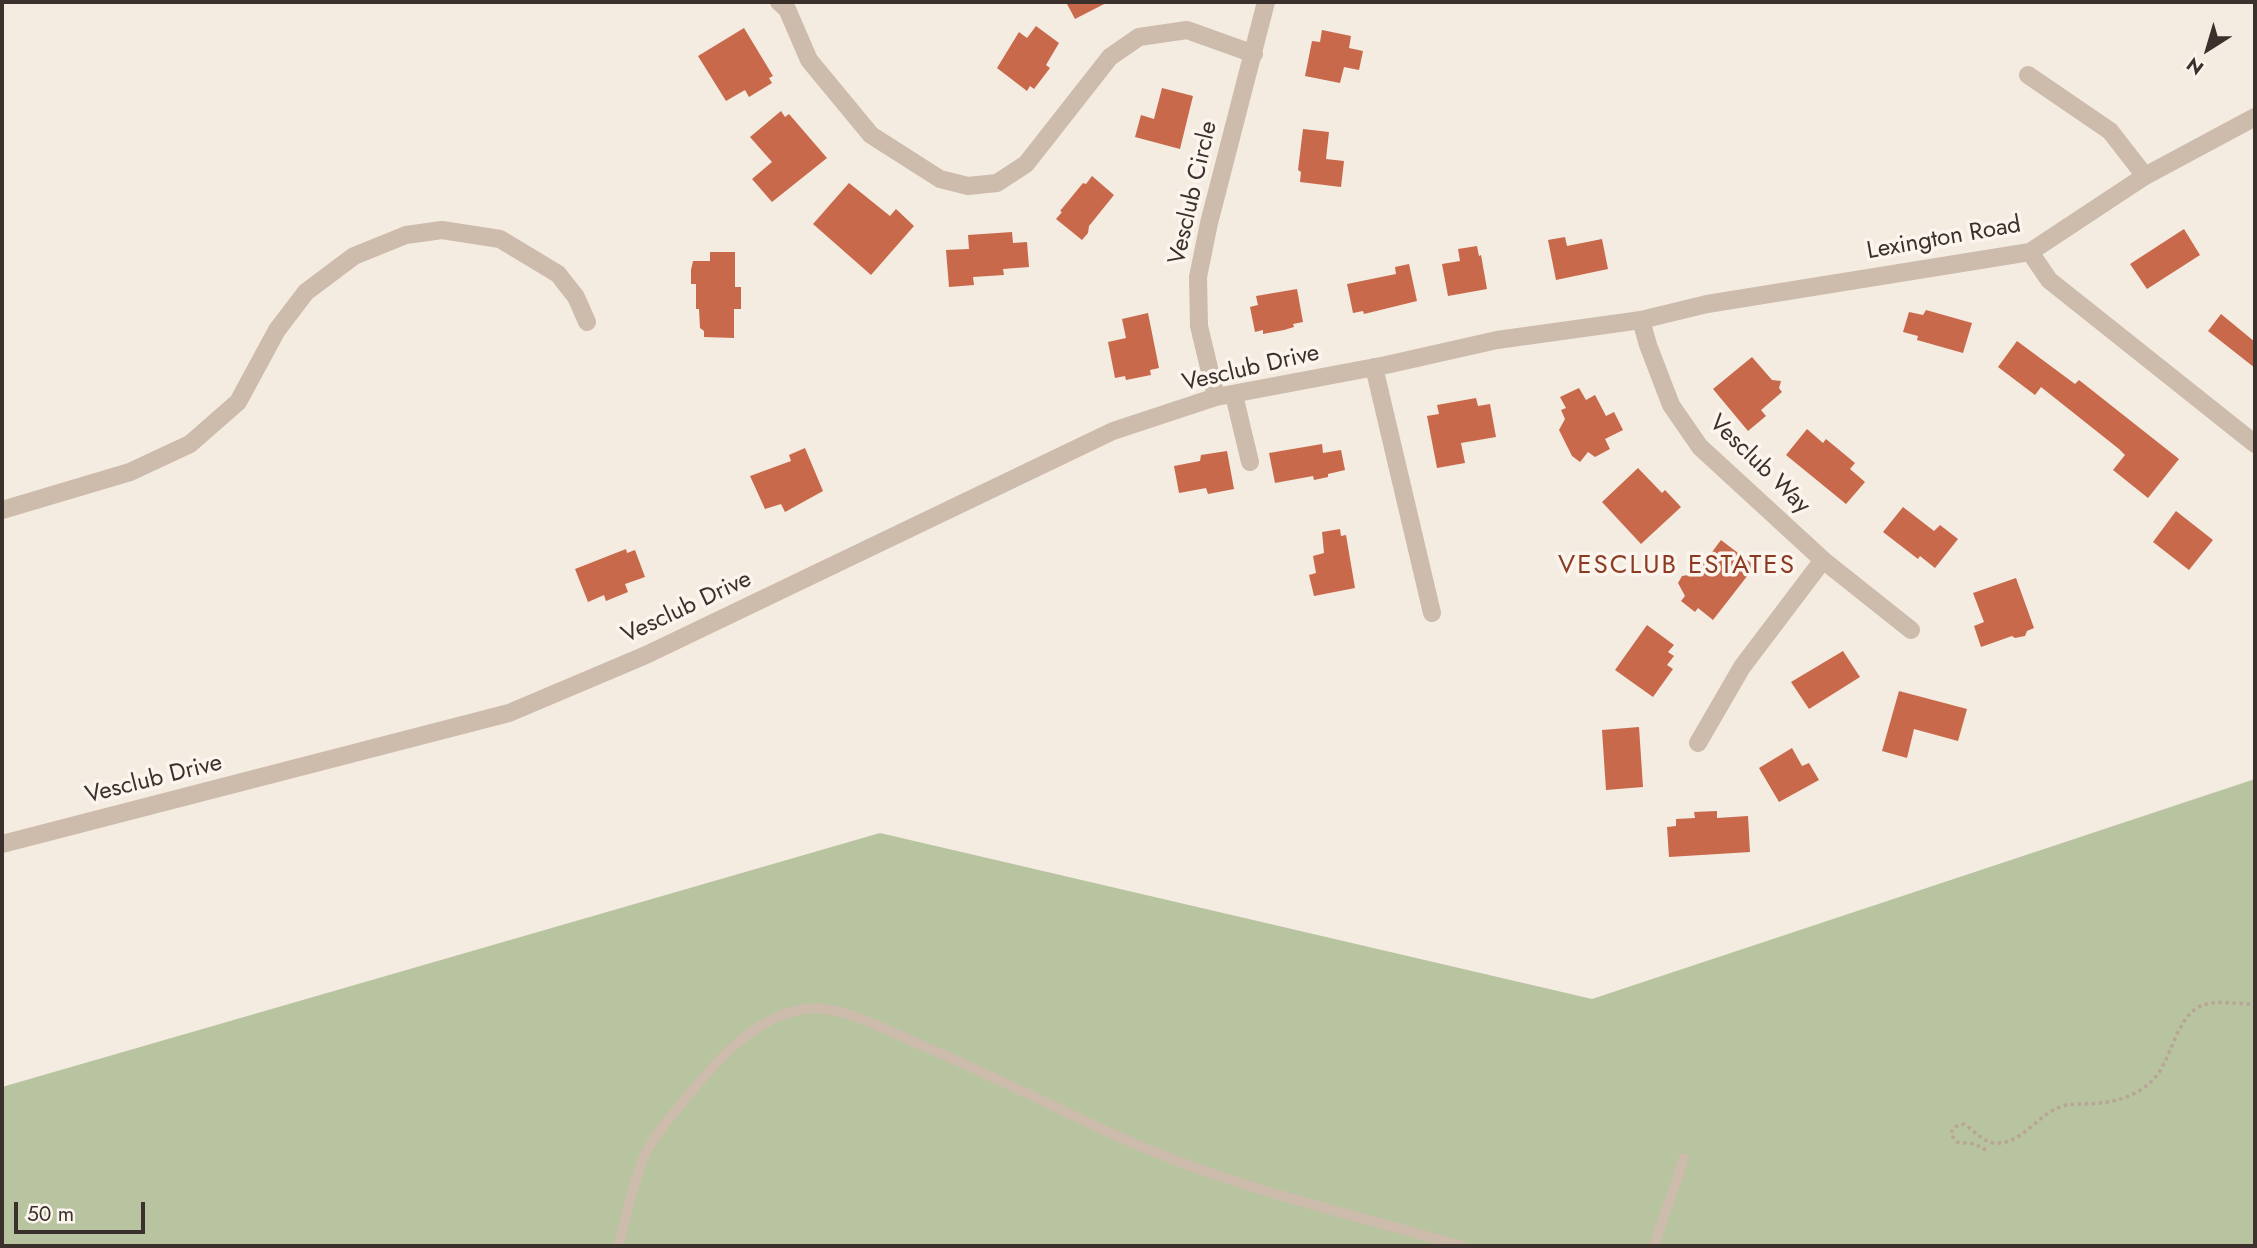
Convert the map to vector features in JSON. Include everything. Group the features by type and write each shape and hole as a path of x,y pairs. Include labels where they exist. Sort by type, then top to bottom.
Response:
{"street":[{"name":"Vesclub Circle","path":"1250,462 1199,326 1198,277 1209,223 1266,2"},
{"path":"787,4 809,60 871,135 940,179 968,186 997,183 1026,164 1110,57 1139,37 1187,30 1254,54"},
{"path":"2028,75 2110,131 2145,176"},
{"name":"Lexington Road","path":"1733,299 2030,252 2145,176 2255,117"},
{"path":"2,510 130,472 190,444 238,402 276,330 306,292 354,256 406,235 442,230 500,239 558,274 576,297 587,322"},
{"path":"2030,252 2049,280 2255,444"},
{"name":"Vesclub Drive","path":"2,844 509,713 646,655 1113,431 1225,396 1497,340 1642,320 1733,299"},
{"name":"Vesclub Way","path":"1642,320 1648,345 1671,405 1700,447 1823,560 1911,630"},
{"path":"1374,367 1432,613"},
{"path":"1698,743 1742,667 1823,560"}],"lane":[{"path":"618,1246 644,1156 652,1141 688,1096 723,1056 766,1022 785,1013 820,1007 845,1014 936,1051 1187,1165 1305,1203 1461,1246"},
{"path":"1654,1246 1684,1158"}],"path":[{"path":"1986,1150 1975,1144 1957,1142 1951,1135 1951,1130 1964,1124 1984,1140 1992,1144 2001,1143 2024,1134 2058,1108 2122,1100 2155,1078 2189,1016 2200,1006 2255,1004"}],"green space":[{"path":"2255,779 2255,1246 2,1246 2,1087 880,833 1592,999"}],"building":[{"path":"1066,2 1108,2 1075,19"},
{"path":"1036,26 1059,43 1046,65 1050,68 1034,89 1030,86 1027,91 997,68 1019,32 1027,38"},
{"path":"744,28 773,76 769,78 772,83 749,97 745,90 726,101 698,56"},
{"path":"1322,30 1351,36 1349,48 1363,51 1359,70 1344,67 1340,83 1305,76 1312,41 1320,42"},
{"path":"1162,88 1193,96 1180,149 1135,137 1141,115 1154,119"},
{"path":"781,111 785,117 789,114 827,158 772,202 752,179 772,162 750,137"},
{"path":"1303,129 1329,132 1326,159 1344,161 1341,187 1300,182 1301,172 1298,170"},
{"path":"1092,176 1114,195 1089,226 1088,233 1082,240 1056,219 1083,183 1086,184"},
{"path":"849,183 890,216 896,209 914,226 871,275 813,224"},
{"path":"2184,229 2200,255 2147,289 2130,264"},
{"path":"1012,232 1013,243 1027,242 1029,267 1003,269 1004,275 973,277 974,285 949,287 946,250 969,249 968,235"},
{"path":"1565,237 1567,246 1602,239 1608,269 1556,280 1548,240"},
{"path":"1477,246 1487,289 1448,296 1442,264 1460,261 1458,249"},
{"path":"710,252 735,252 735,287 741,287 741,309 734,309 734,338 704,337 704,331 700,328 699,309 696,309 696,284 691,284 691,270 693,261 710,261"},
{"path":"1409,264 1417,301 1364,314 1363,311 1353,313 1347,284 1396,274 1395,267"},
{"path":"1297,289 1303,322 1284,330 1263,334 1263,330 1255,332 1250,307 1258,305 1256,296"},
{"path":"1926,310 1972,323 1963,353 1917,340 1918,336 1903,332 1909,312 1923,315"},
{"path":"1148,313 1159,368 1150,370 1151,375 1126,380 1125,376 1115,378 1108,342 1126,338 1122,319"},
{"path":"2221,314 2255,342 2255,368 2208,331"},
{"path":"2017,341 2075,384 2079,380 2179,459 2148,498 2113,470 2125,455 2119,449 2041,387 2035,395 1998,367"},
{"path":"1752,357 1772,380 1781,381 1779,388 1782,392 1761,410 1766,416 1748,431 1713,389"},
{"path":"1579,388 1586,400 1595,395 1606,416 1614,412 1623,430 1605,439 1610,449 1595,457 1588,452 1580,462 1572,456 1559,430 1565,419 1561,410 1566,408 1560,397"},
{"path":"1476,398 1478,406 1490,404 1496,437 1461,443 1465,463 1437,468 1427,416 1439,414 1437,405"},
{"path":"1807,429 1823,443 1826,439 1855,463 1850,469 1865,482 1846,504 1786,455"},
{"path":"1322,444 1323,453 1341,450 1345,470 1314,480 1313,476 1275,483 1269,453"},
{"path":"805,448 823,491 785,512 781,504 765,509 750,476 791,461 789,455"},
{"path":"1227,451 1234,489 1208,494 1206,488 1179,493 1174,466 1200,461 1201,455"},
{"path":"1638,468 1662,493 1665,490 1681,507 1641,544 1602,502"},
{"path":"1903,507 1934,531 1940,525 1958,539 1935,568 1920,556 1918,559 1883,532"},
{"path":"2176,511 2213,540 2189,570 2153,542"},
{"path":"1340,529 1341,536 1346,535 1355,588 1314,596 1309,575 1316,573 1313,556 1324,553 1322,532"},
{"path":"1721,540 1755,566 1713,620 1698,608 1695,612 1681,601 1685,596 1678,583 1682,576 1694,574"},
{"path":"626,549 627,553 635,550 645,577 625,584 628,592 606,601 604,595 588,602 575,569"},
{"path":"2016,578 2034,628 2027,631 2025,636 2012,636 1981,647 1974,626 1984,622 1973,593"},
{"path":"1647,625 1674,645 1668,652 1674,656 1667,665 1673,669 1653,697 1615,670"},
{"path":"1843,651 1860,677 1809,709 1791,682"},
{"path":"1899,691 1967,709 1958,741 1914,729 1907,758 1882,751"},
{"path":"1639,727 1643,787 1606,790 1602,730"},
{"path":"1792,748 1802,766 1809,763 1819,780 1779,802 1759,768"},
{"path":"1717,811 1717,818 1748,816 1750,852 1669,857 1667,827 1676,826 1676,819 1695,818 1694,812"}],"district":[{"name":"VESCLUB ESTATES","path":"1677,567"}]}
